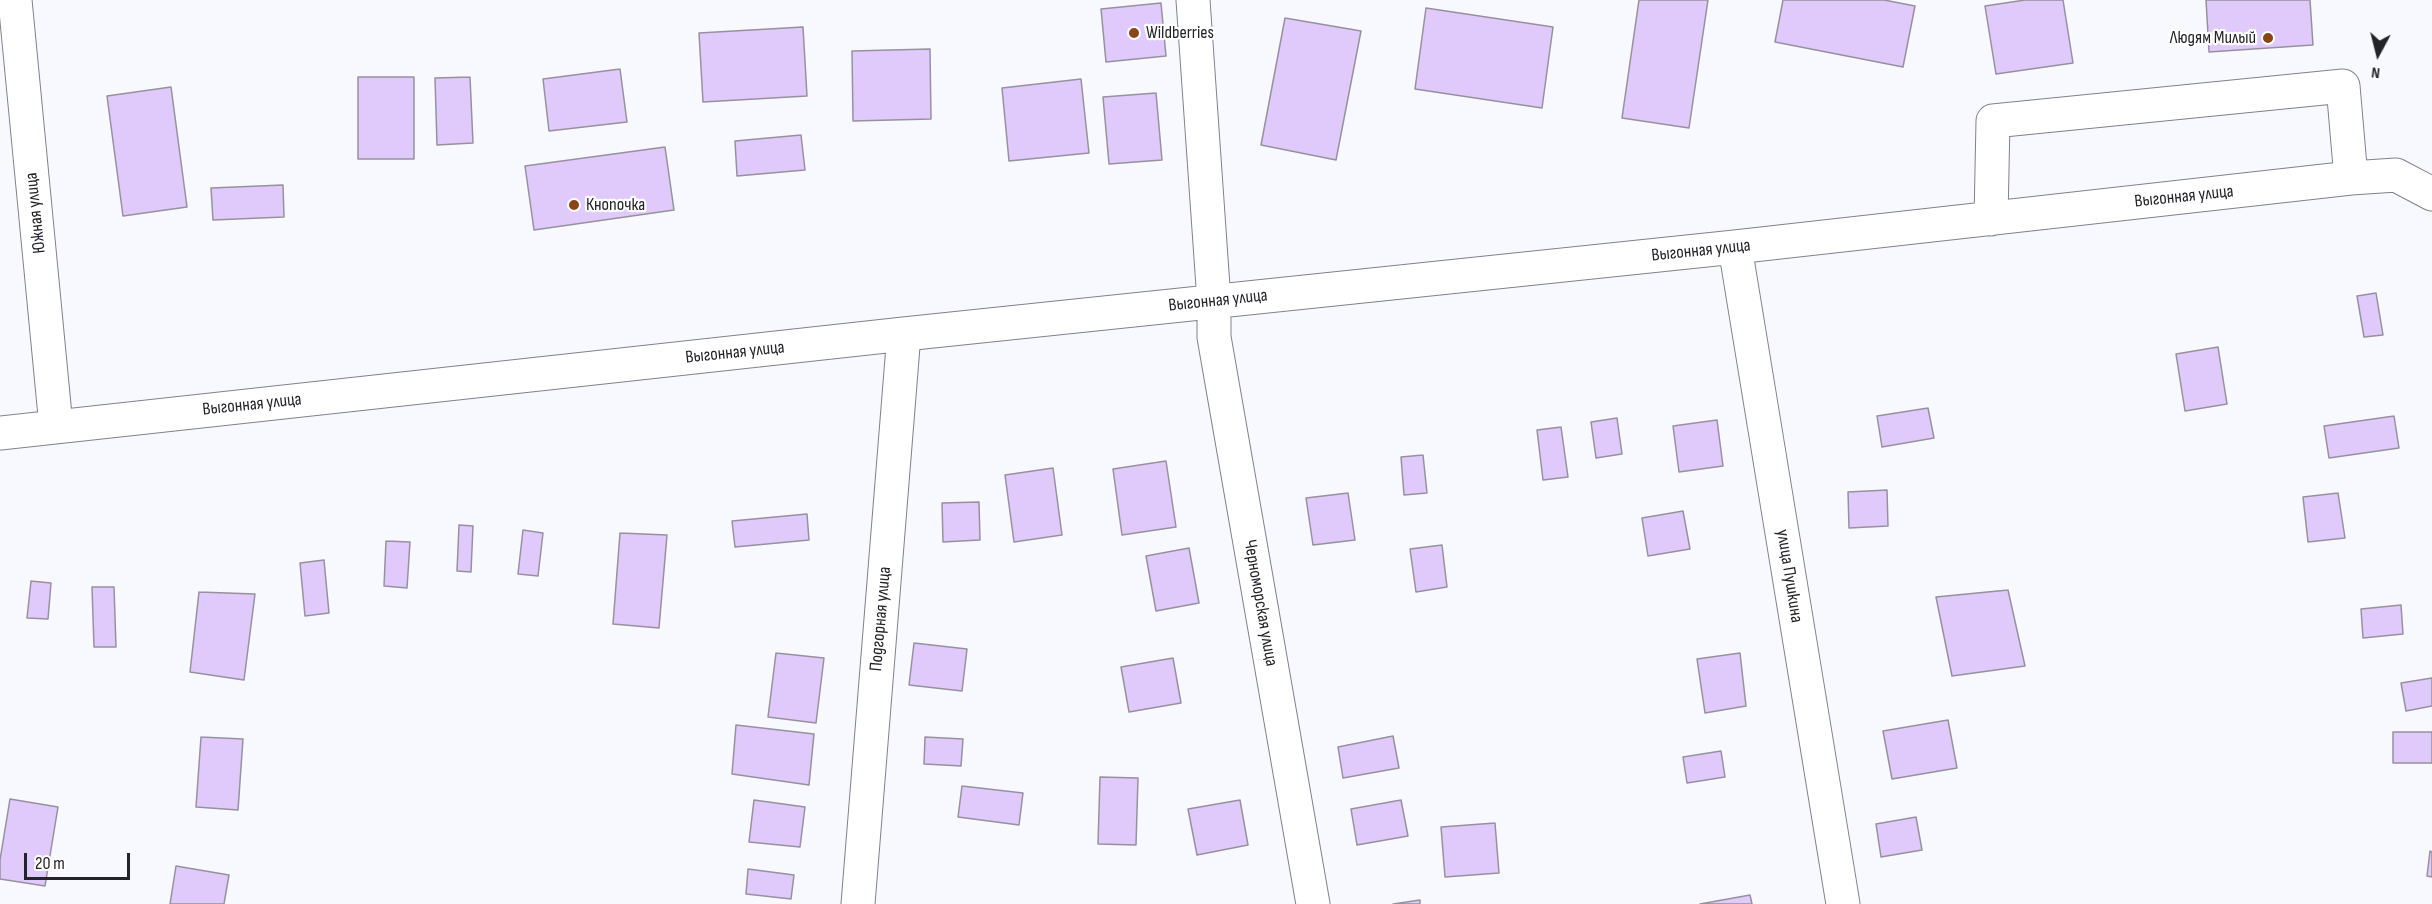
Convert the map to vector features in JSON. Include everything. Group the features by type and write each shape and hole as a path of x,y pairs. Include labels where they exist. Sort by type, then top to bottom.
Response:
{"street":[{"name":"Южная улица","path":"15,0 56,426"},
{"name":"Черноморская улица","path":"1193,0 1214,301 1214,337 1313,904"},
{"path":"1991,219 1993,121 2343,86 2350,178"},
{"name":"Выгонная улица","path":"0,433 904,334 1735,247 2350,178 2396,175 2432,194"},
{"name":"улица Пушкина","path":"1735,247 1843,904"},
{"name":"Подгорная улица","path":"858,904 904,334"}],"building":[{"path":"1639,0 1708,0 1689,128 1622,118"},
{"path":"1783,0 1884,0 1915,6 1903,67 1775,42"},
{"path":"2025,0 2063,0 2073,63 1996,74 1985,6"},
{"path":"2206,0 2310,0 2313,45 2209,52"},
{"name":"Wildberries","path":"1161,3 1166,56 1106,62 1101,9"},
{"path":"1426,8 1553,27 1542,108 1415,89"},
{"path":"1285,18 1361,31 1336,160 1261,145"},
{"path":"803,27 807,96 703,102 699,33"},
{"path":"930,49 931,119 853,121 852,51"},
{"path":"620,69 627,122 549,131 543,79"},
{"path":"358,77 414,77 414,159 358,159"},
{"path":"470,77 473,143 437,145 435,78"},
{"path":"1081,79 1089,153 1009,161 1002,88"},
{"path":"171,87 187,207 123,216 107,96"},
{"path":"1156,93 1162,160 1109,164 1103,97"},
{"path":"801,135 805,170 737,176 735,141"},
{"path":"665,147 674,210 534,230 525,166"},
{"path":"283,185 284,217 213,220 211,188"},
{"path":"2376,293 2383,335 2364,337 2357,296"},
{"path":"2218,347 2227,404 2185,411 2176,354"},
{"path":"1928,408 1934,438 1882,447 1877,416"},
{"path":"2394,416 2399,448 2329,458 2324,426"},
{"path":"1617,418 1622,454 1596,458 1591,422"},
{"path":"1717,420 1723,466 1679,472 1673,426"},
{"path":"1561,427 1568,477 1543,480 1537,430"},
{"path":"1423,455 1427,493 1404,495 1401,457"},
{"path":"1166,461 1176,527 1122,535 1113,469"},
{"path":"1053,468 1062,535 1014,542 1005,475"},
{"path":"1887,490 1888,526 1849,528 1848,492"},
{"path":"1348,493 1355,540 1313,545 1306,498"},
{"path":"2338,493 2345,538 2308,542 2303,497"},
{"path":"979,502 980,540 943,542 942,503"},
{"path":"1683,511 1690,549 1648,556 1642,518"},
{"path":"807,514 809,540 735,547 732,521"},
{"path":"459,525 473,526 471,572 457,571"},
{"path":"523,530 543,533 538,576 518,574"},
{"path":"620,533 667,535 659,628 613,624"},
{"path":"386,541 410,542 407,588 384,586"},
{"path":"1442,545 1447,587 1416,592 1410,549"},
{"path":"1189,548 1199,603 1156,611 1146,556"},
{"path":"324,560 329,613 305,616 300,563"},
{"path":"31,581 51,583 48,619 27,618"},
{"path":"92,587 114,587 116,647 94,647"},
{"path":"2008,590 2025,666 1952,676 1936,597"},
{"path":"199,592 255,594 244,680 190,672"},
{"path":"2401,605 2403,634 2363,638 2361,609"},
{"path":"914,643 967,649 962,691 909,685"},
{"path":"776,653 824,658 816,723 768,717"},
{"path":"1740,653 1746,706 1705,713 1697,659"},
{"path":"1173,658 1181,703 1129,712 1121,667"},
{"path":"2432,678 2432,706 2406,711 2401,683"},
{"path":"1948,720 1957,768 1892,779 1883,731"},
{"path":"736,725 814,734 809,785 732,774"},
{"path":"2393,732 2432,732 2432,763 2393,763"},
{"path":"1393,736 1399,768 1343,778 1338,747"},
{"path":"201,737 243,739 238,810 196,807"},
{"path":"925,737 963,739 961,766 924,764"},
{"path":"1721,751 1725,777 1687,783 1683,757"},
{"path":"1100,777 1138,778 1136,845 1098,844"},
{"path":"962,786 1023,793 1019,825 958,817"},
{"path":"10,799 58,807 45,886 0,879 0,860"},
{"path":"754,800 805,807 800,847 749,842"},
{"path":"1240,800 1248,845 1197,855 1188,809"},
{"path":"1401,800 1408,836 1357,845 1351,809"},
{"path":"1916,817 1922,850 1881,857 1876,824"},
{"path":"1495,823 1499,873 1445,877 1441,827"},
{"path":"2430,851 2432,852 2432,877 2427,876"},
{"path":"176,866 229,875 224,904 170,904"},
{"path":"748,869 794,875 791,899 746,894"},
{"path":"1750,895 1752,904 1700,904"},
{"path":"1420,900 1420,904 1393,904"}],"place":[{"name":"Wildberries","path":"1134,33"},
{"name":"Людям Милый","path":"2268,38"},
{"name":"Кнопочка","path":"574,205"}]}
